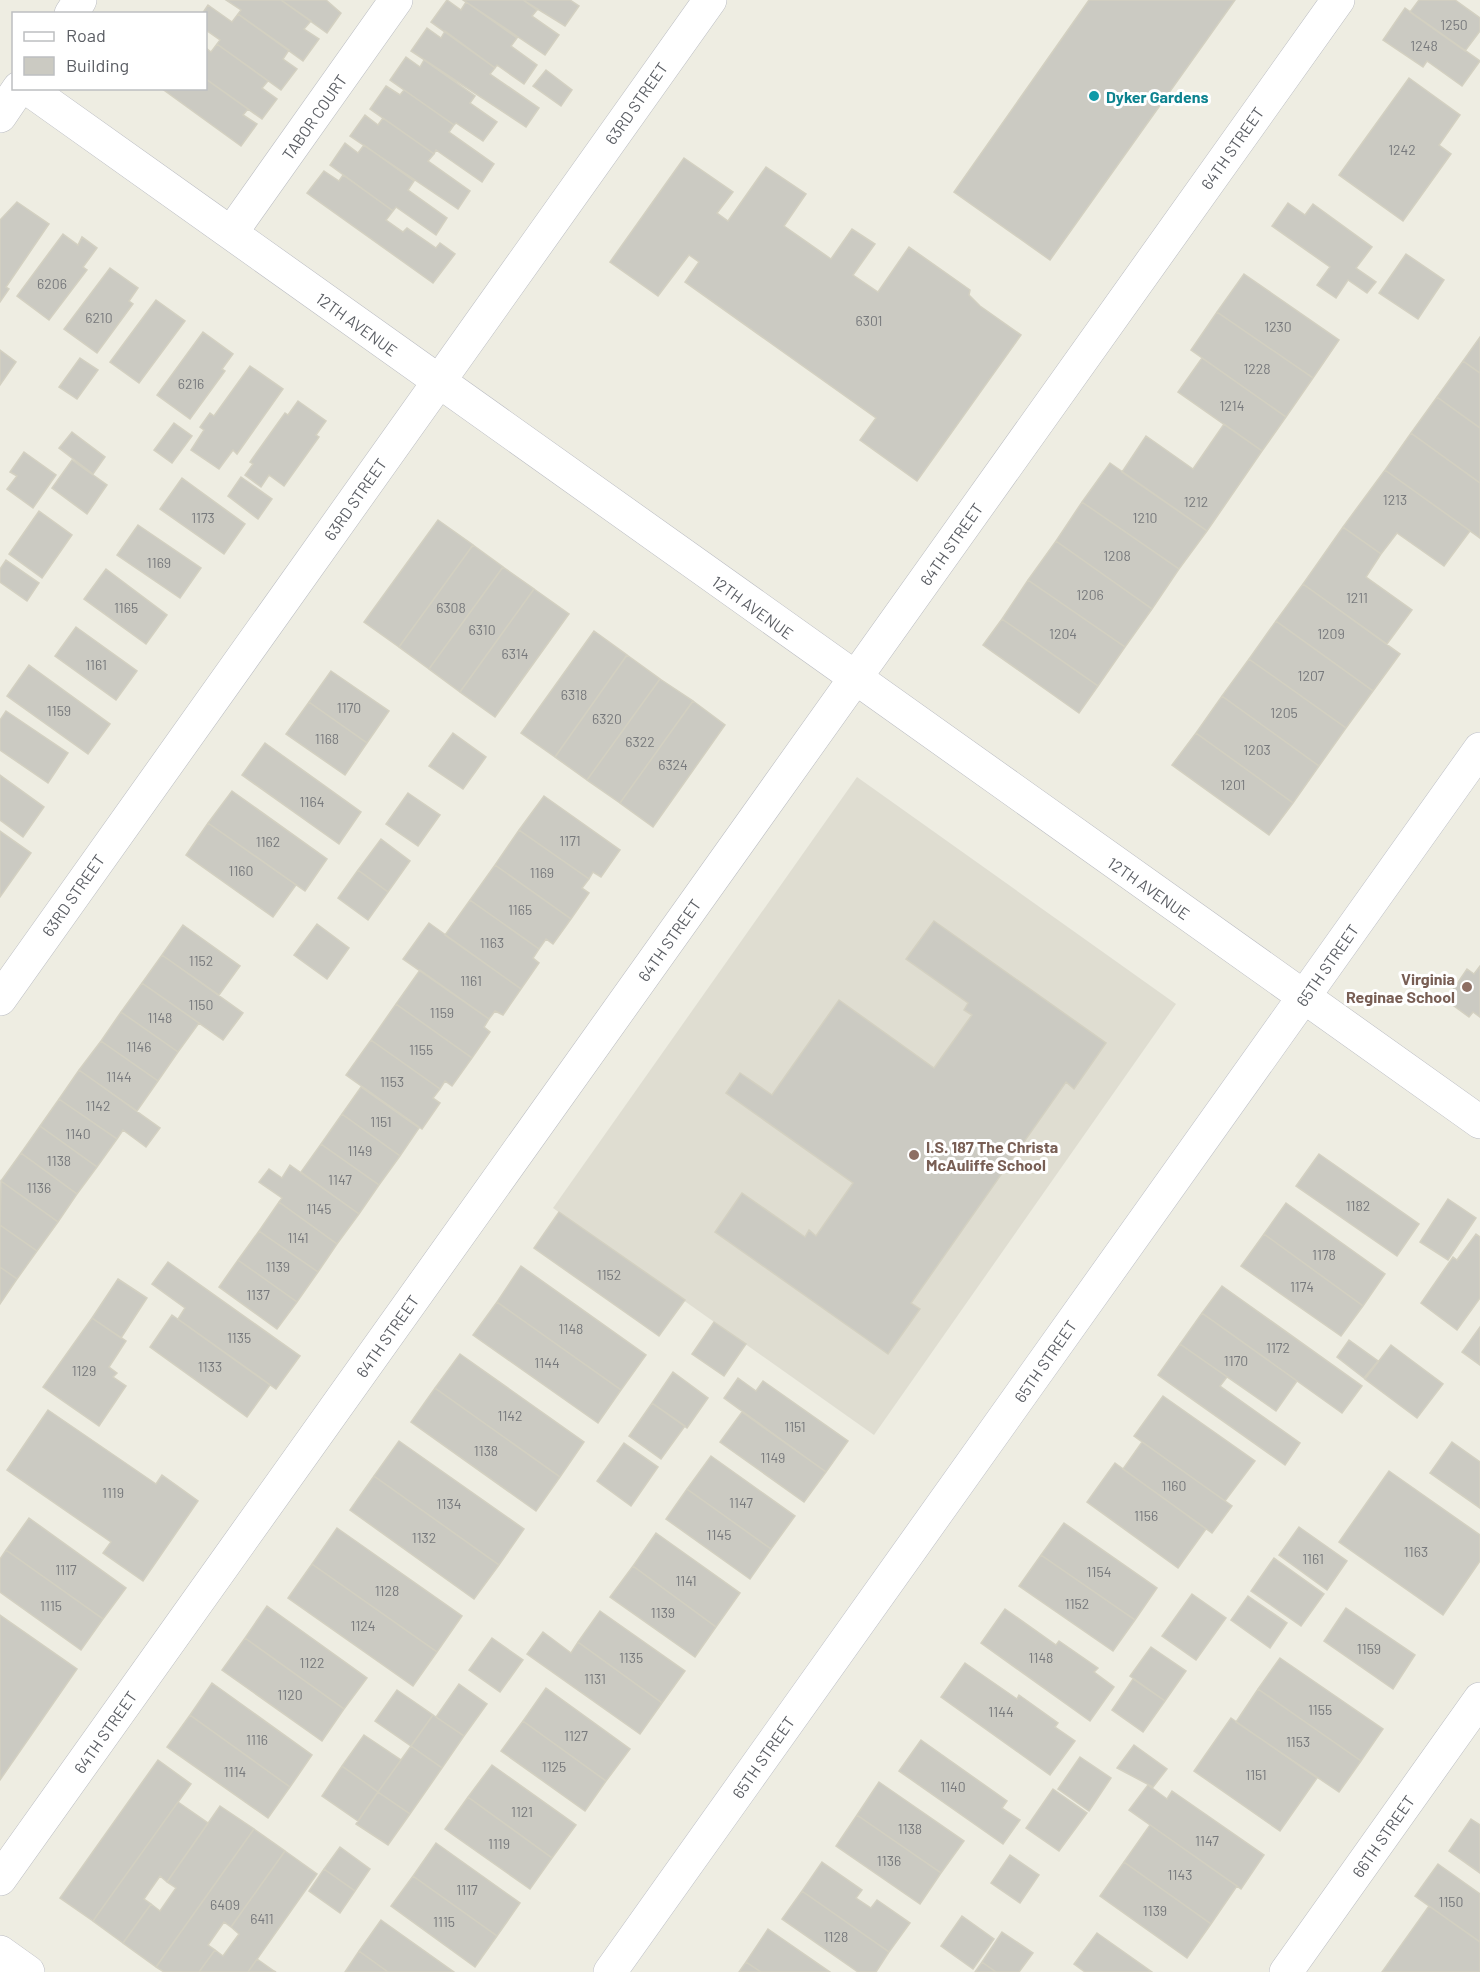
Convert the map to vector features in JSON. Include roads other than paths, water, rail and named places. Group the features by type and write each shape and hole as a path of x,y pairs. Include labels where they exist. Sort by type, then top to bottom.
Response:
{"street":[{"name":"TABOR COURT","path":"231,233 396,0"},
{"name":"63RD STREET","path":"0,999 710,0"},
{"name":"64TH STREET","path":"0,1879 1338,0"},
{"path":"0,116 18,90"},
{"name":"12TH AVENUE","path":"30,90 854,679 1480,1122"},
{"name":"65TH STREET","path":"610,1972 1480,749"},
{"name":"66TH STREET","path":"1286,1972 1480,1699"},
{"path":"0,1952 28,1972"}],"place":[{"name":"Dyker Gardens","path":"1094,96"},
{"name":"Virginia Reginae School","path":"1467,987"},
{"name":"I.S. 187 The Christa McAuliffe School","path":"914,1155"}]}
